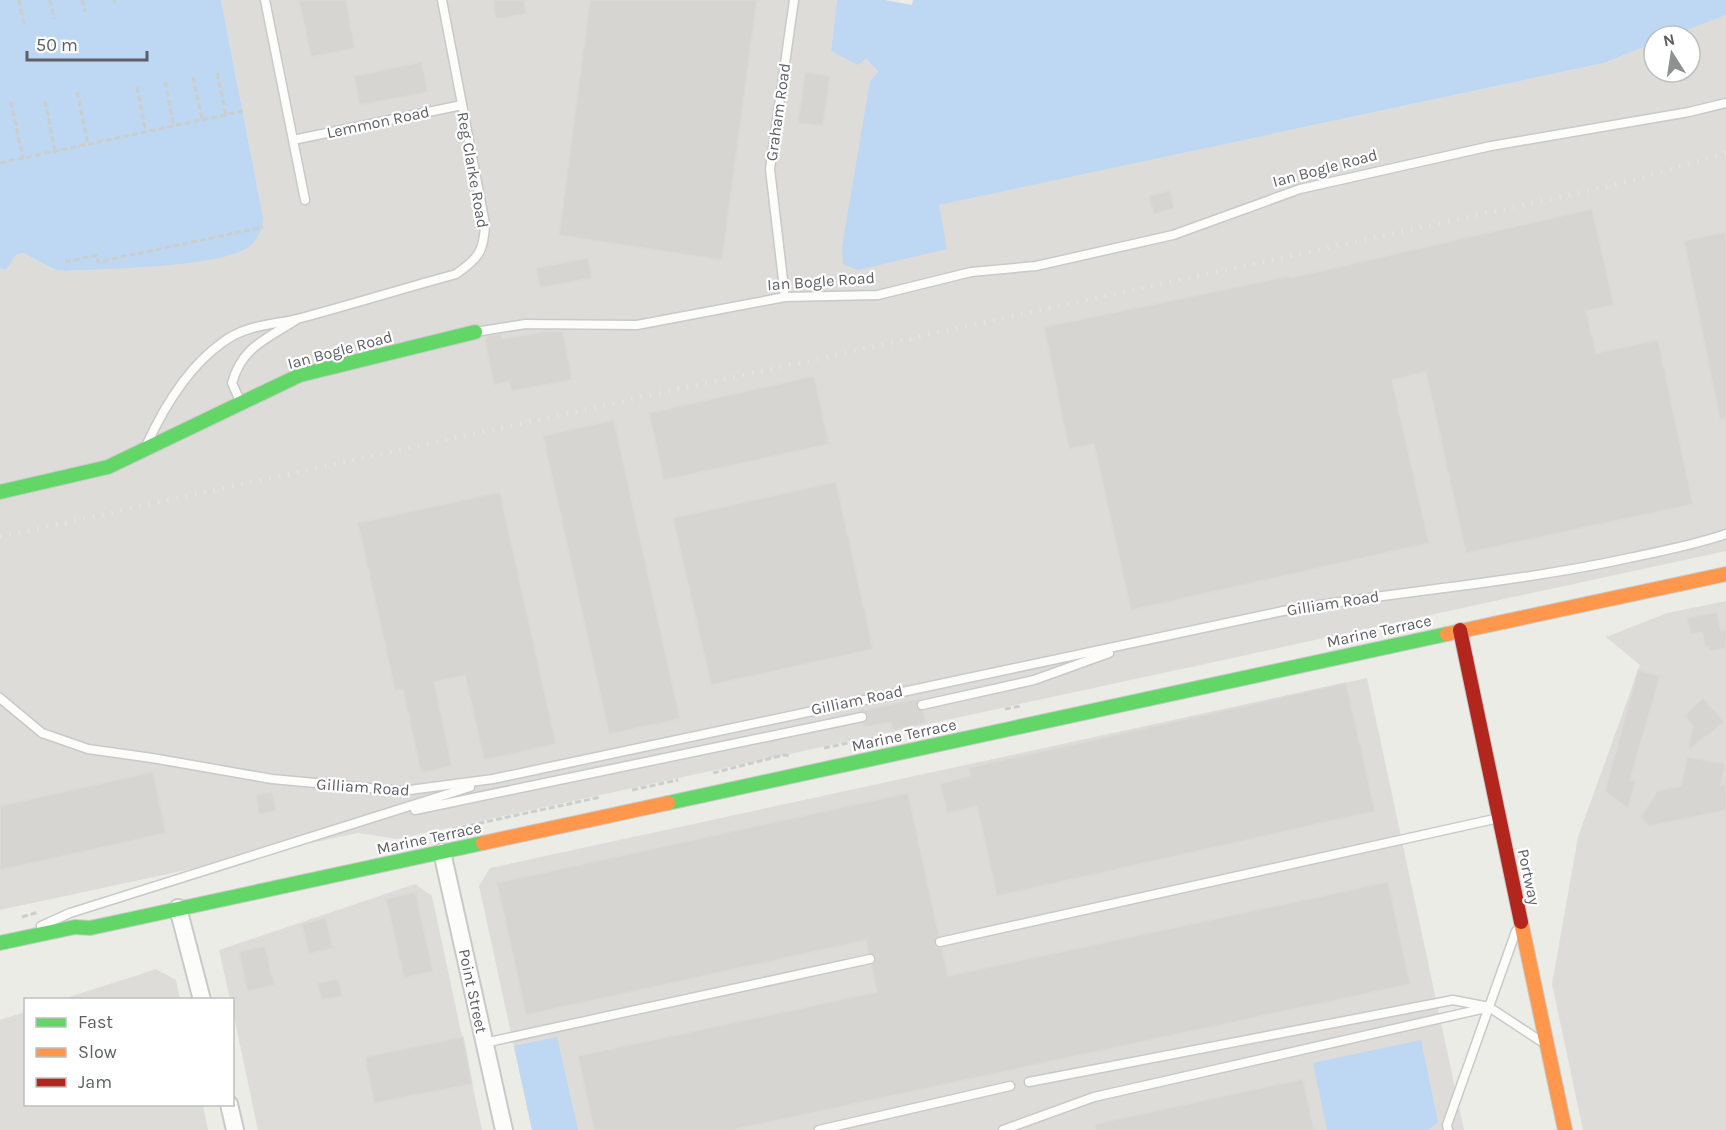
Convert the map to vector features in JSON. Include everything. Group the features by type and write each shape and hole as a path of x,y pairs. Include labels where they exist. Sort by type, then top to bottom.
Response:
{"main road":[{"name":"Ian Bogle Road","path":"0,492 108,467 300,375 475,332"},
{"name":"Marine Terrace","path":"0,943 75,927 90,928 1726,574"},
{"name":"Portway","path":"1460,630 1564,1130"},
{"name":"Marine Terrace","path":"0,957 82,935 90,928"}],"street":[{"name":"Point Street","path":"442,852 504,1130"},
{"path":"178,908 202,998"},
{"path":"229,1106 235,1130"}],"lane":[{"path":"265,0 306,200"},
{"name":"Reg Clarke Road","path":"299,318 456,274 473,262 484,245 485,224 442,0"},
{"name":"Graham Road","path":"785,297 770,170 794,0"},
{"name":"Ian Bogle Road","path":"475,332 526,324 637,325 785,297 878,295 971,272 1036,266 1173,235 1300,189 1491,146 1689,112 1726,103"},
{"name":"Lemmon Road","path":"293,140 462,105"},
{"path":"240,402 232,383 237,363 250,350 299,318"},
{"path":"144,450 162,413 212,351 242,331 266,323 299,318"},
{"name":"Gilliam Road","path":"0,698 42,733 88,749 272,779 402,791 494,779 863,699 1137,644 1283,611 1367,596 1589,567 1700,543 1726,534"},
{"path":"922,705 1034,680 1137,644"},
{"path":"388,814 456,803 862,717"},
{"path":"24,938 46,923 70,913 261,850 388,814 494,779"},
{"path":"940,942 1499,818"},
{"path":"1448,1130 1447,1125 1521,920"},
{"path":"484,1043 870,959"},
{"path":"1029,1082 1453,1000 1489,1007 1547,1046"},
{"path":"1003,1130 1094,1097 1489,1007"},
{"path":"819,1130 1010,1086"}],"path":[{"path":"19,0 24,25"},
{"path":"50,0 54,19"},
{"path":"82,0 85,12"},
{"path":"217,73 226,115"},
{"path":"193,77 202,120"},
{"path":"165,82 174,126"},
{"path":"137,87 146,132"},
{"path":"77,92 88,144"},
{"path":"45,101 56,151"},
{"path":"11,102 23,158"},
{"path":"0,163 243,111"},
{"path":"65,262 97,255 98,262 263,227"}],"shaded area":[{"path":"221,0 837,0 831,51 866,57 878,73 870,81 869,95 947,249 938,205 1604,63 1642,48 1642,84 1702,84 1702,24 1726,15 1726,551 397,839 358,833 0,910 0,268 6,270 16,255 23,253 56,270 66,271 199,261 230,255 263,217"},
{"path":"1726,601 1726,1130 1583,1130 1552,984 1578,837 1640,665 1606,637 1667,613"},
{"path":"1367,678 1464,1130 532,1130 479,886 490,868"},
{"path":"415,884 432,896 482,1130 258,1130 234,1017 234,998 230,998 219,950"},
{"path":"156,969 176,980 180,998 66,998"},
{"path":"24,1012 24,1106 203,1106 208,1130 0,1130 0,1020"}],"water":[{"path":"0,0 221,0 263,217 260,233 253,243 236,253 215,259 162,266 66,271 56,270 23,253 16,255 6,270 0,268"},
{"path":"837,0 885,0 912,5 913,0 1726,0 1726,15 1702,24 1642,24 1642,48 1604,63 939,205 947,249 858,270 843,264 842,247 870,81 878,72 866,58 858,65 831,51"},
{"path":"557,1037 578,1130 532,1130 514,1046"},
{"path":"1421,1040 1438,1122 1428,1130 1327,1130 1313,1063"}],"building":[{"path":"299,0 346,0 355,48 311,57"},
{"path":"493,0 524,0 526,14 496,19"},
{"path":"590,0 757,0 722,260 559,235"},
{"path":"422,62 428,92 360,105 354,76"},
{"path":"805,72 830,76 823,126 798,123"},
{"path":"1170,190 1174,208 1154,214 1149,196"},
{"path":"1592,209 1614,305 1586,311 1596,353 1658,340 1693,504 1466,553 1426,372 1392,380 1429,543 1131,610 1094,444 1069,449 1044,327 1290,276 1290,278"},
{"path":"1726,232 1726,419 1720,420 1684,241"},
{"path":"588,258 592,278 540,288 536,268"},
{"path":"546,331 563,331 572,380 511,391 509,382 494,385 485,341 488,336 501,334 502,339"},
{"path":"814,376 829,444 664,480 649,413"},
{"path":"614,420 680,719 609,734 543,436"},
{"path":"836,482 873,649 711,685 673,518"},
{"path":"500,492 556,744 484,760 465,675 434,682 452,766 421,773 403,689 395,690 358,523"},
{"path":"1717,612 1721,631 1726,630 1726,648 1710,651 1709,646 1706,647 1702,632 1690,634 1687,618"},
{"path":"1638,670 1660,676 1630,780 1636,781 1628,808 1605,791"},
{"path":"1346,683 1375,811 997,896 977,806 947,813 940,784 970,776 968,768"},
{"path":"921,698 916,706 923,711 926,723 893,730 891,722 864,727 863,723 868,716 861,711"},
{"path":"1703,698 1724,722 1688,750 1693,726 1684,716"},
{"path":"1687,757 1725,764 1721,785 1726,784 1726,810 1649,826 1641,817 1657,791 1681,786"},
{"path":"153,772 166,833 0,870 0,806"},
{"path":"272,792 276,811 259,814 256,795"},
{"path":"908,793 939,936 934,943 936,947 942,948 948,976 1388,882 1410,984 732,1130 594,1130 578,1056 877,992 871,965 876,957 868,953 866,940 526,1015 497,883"},
{"path":"415,892 433,971 404,978 386,899"},
{"path":"326,918 333,948 309,954 302,924"},
{"path":"265,946 274,985 247,991 239,952"},
{"path":"339,979 342,996 321,1000 318,983"},
{"path":"463,1037 472,1084 374,1103 365,1057"},
{"path":"1303,1079 1314,1130 1095,1130 1095,1124"}],"railway":[{"path":"0,537 1623,183 1726,153"}],"traffic: fast":[{"path":"0,492 108,467 300,375 475,332"},
{"path":"668,803 1447,634"},
{"path":"0,943 75,927 90,928 483,843"}],"traffic: slow":[{"path":"1447,634 1726,574"},
{"path":"483,843 668,803"},
{"path":"1521,922 1565,1130"}],"traffic: jam":[{"path":"1460,630 1521,922"}]}
